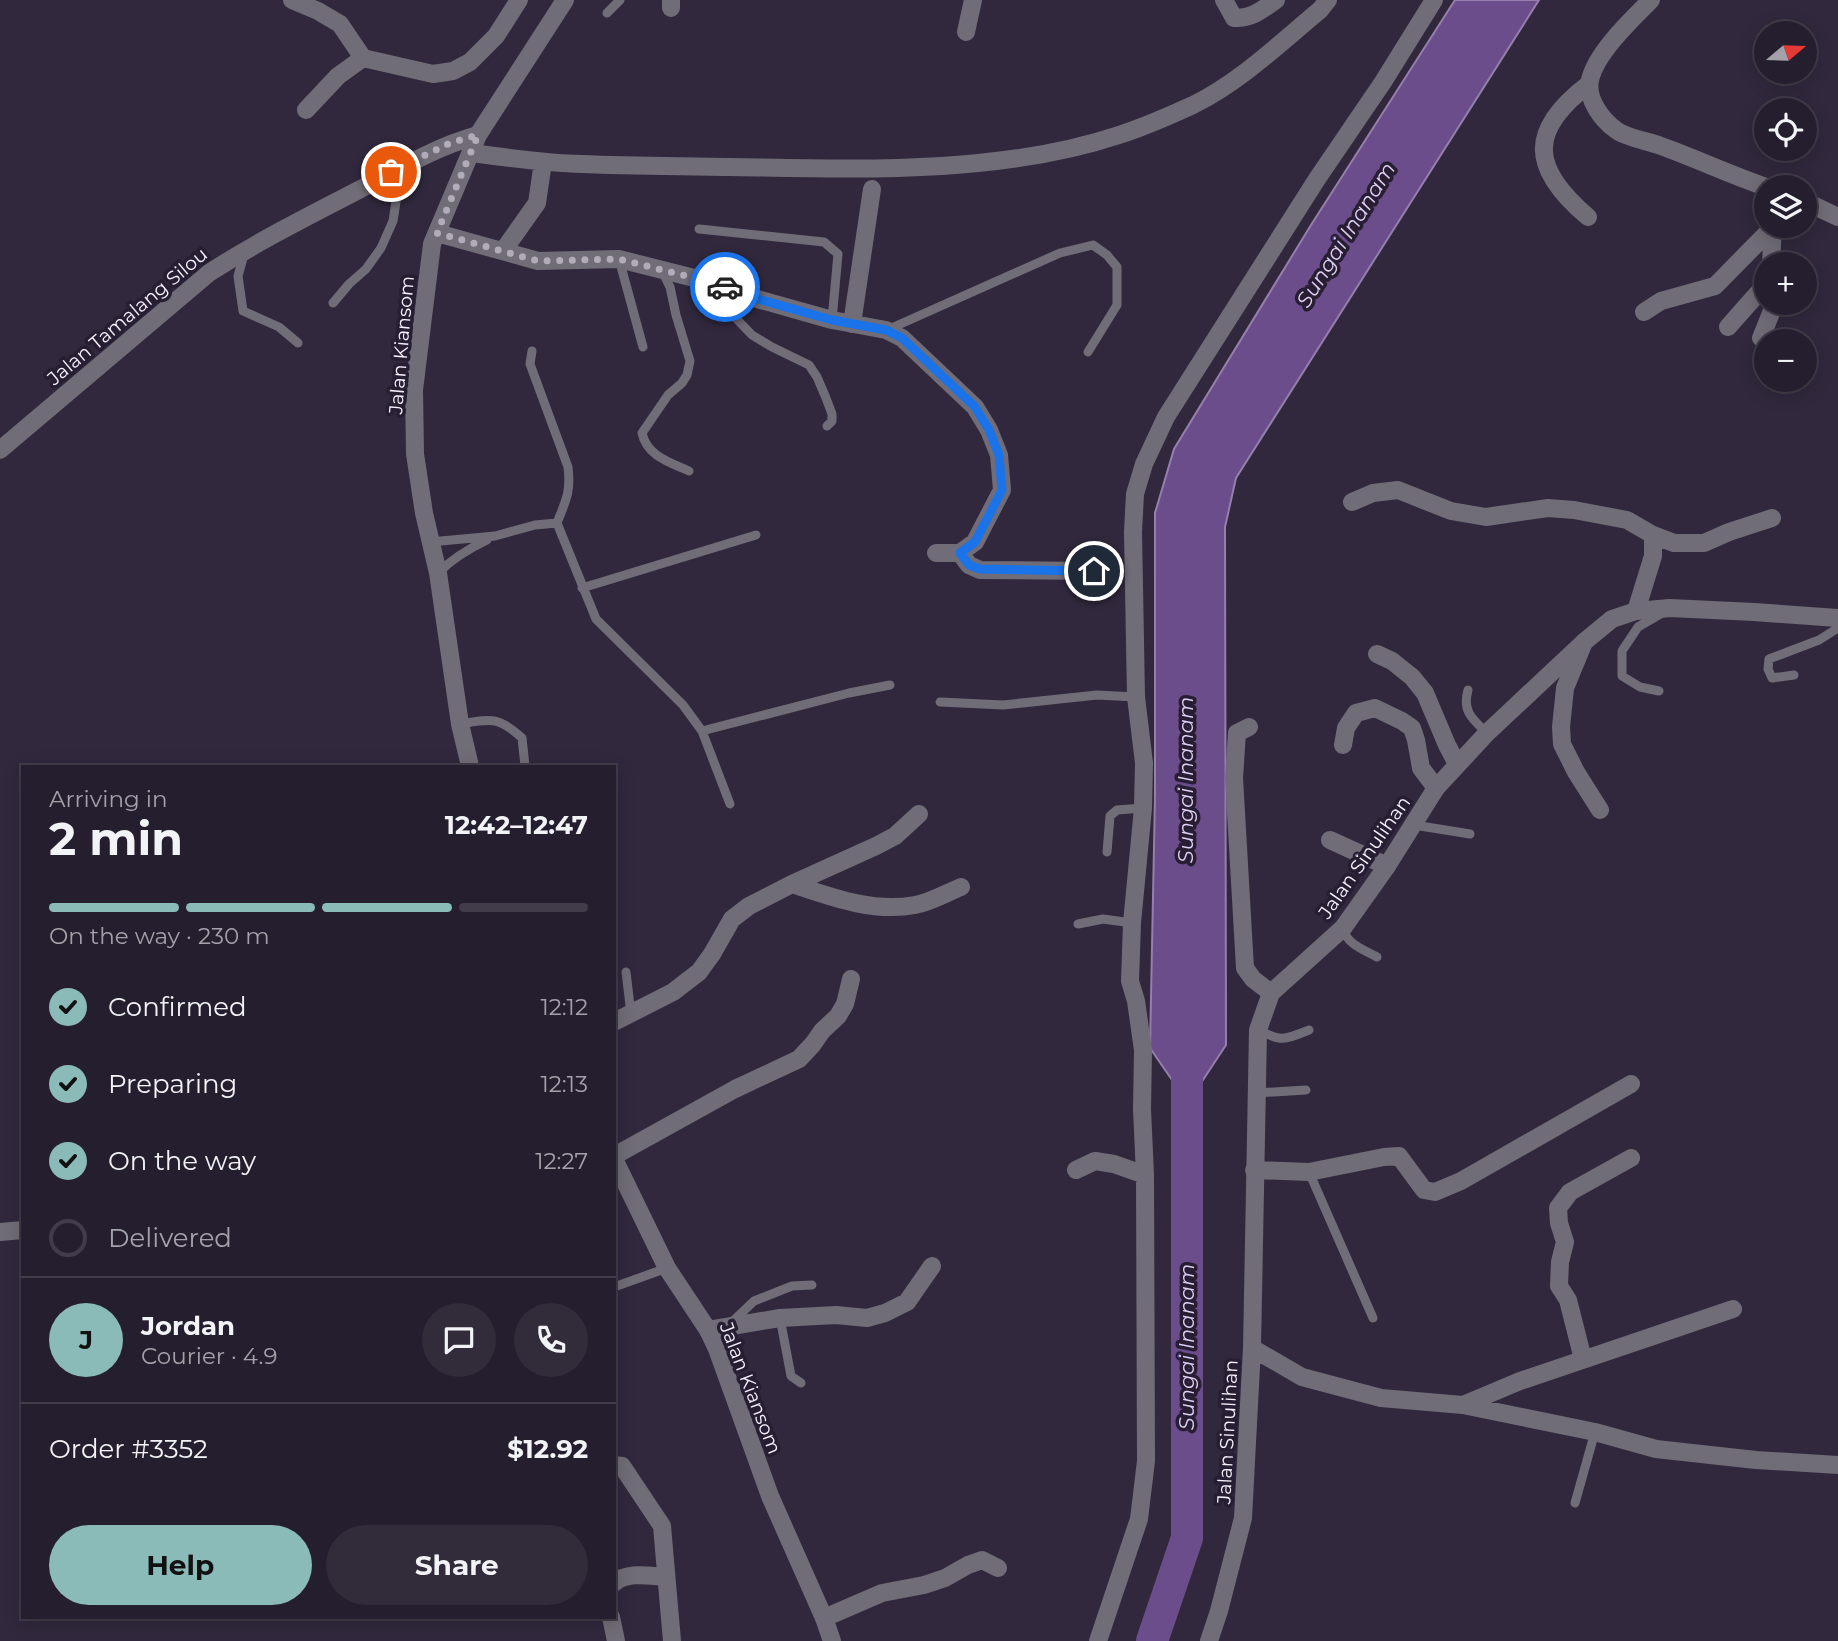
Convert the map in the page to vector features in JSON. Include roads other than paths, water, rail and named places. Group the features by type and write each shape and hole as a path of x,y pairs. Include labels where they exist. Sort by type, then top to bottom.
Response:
{"street":[{"path":"292,0 340,24 363,58 433,74 453,71 470,62 496,36 519,0"},
{"name":"Jalan Kiansom","path":"470,765 460,724 438,573 424,513 415,454 414,390 432,244 478,135 565,0"},
{"path":"966,32 973,0"},
{"path":"1224,0 1234,18 1243,18 1260,13 1276,0"},
{"path":"472,153 582,164 923,167 991,161 1082,145 1150,123 1231,83 1320,10 1328,0"},
{"path":"1098,1641 1139,1519 1146,1461 1143,1050 1130,981 1144,762 1136,696 1133,532 1135,494 1144,464 1166,417 1434,0"},
{"path":"1651,0 1594,65 1589,84 1595,108 1617,131 1663,146 1754,183"},
{"path":"306,110 338,75 363,58"},
{"path":"1588,217 1574,205 1552,177 1544,161 1545,135 1557,112 1589,84"},
{"name":"Jalan Tamalang Silou","path":"0,450 209,272 391,172 450,143 478,135"},
{"path":"503,251 537,203 543,162"},
{"path":"852,324 872,189"},
{"path":"1817,207 1838,217"},
{"path":"437,233 538,261 619,259 710,282 754,298 832,320 886,330 902,338 975,407 989,430 999,455 1002,490 975,542 960,553 936,553"},
{"path":"1643,312 1661,302 1715,286 1762,238"},
{"path":"1728,327 1754,298"},
{"path":"1352,502 1373,493 1398,490 1451,511 1486,517 1548,508 1574,510 1628,520 1653,535 1674,543 1704,543 1772,518"},
{"path":"1636,611 1653,556 1653,535"},
{"path":"960,553 969,565 980,569 1094,571"},
{"name":"Jalan Sinulihan","path":"1209,1641 1244,1518 1252,1348 1258,1030 1270,993 1343,928 1387,866 1436,788 1457,764 1584,642 1612,619 1636,611 1670,608 1838,618"},
{"path":"1584,642 1565,688 1562,744 1600,810"},
{"path":"1377,654 1412,677 1425,693 1457,764"},
{"path":"1343,745 1346,728 1356,713 1375,708 1412,728 1421,768 1436,788"},
{"path":"1249,726 1237,733 1234,778 1245,968 1253,979 1270,993"},
{"path":"616,1021 673,992 699,972 732,919 749,906 895,836 919,814"},
{"path":"1330,840 1387,866"},
{"path":"792,884 845,902 887,906 914,905 961,887"},
{"path":"616,1156 735,1089 799,1059 838,1016 845,1004 851,979"},
{"path":"1254,1170 1309,1172 1399,1156 1424,1190 1435,1192 1461,1181 1631,1084"},
{"path":"1583,1359 1568,1300 1559,1286 1560,1262 1565,1242 1558,1208 1570,1192 1630,1158"},
{"path":"1076,1170 1095,1161 1115,1164 1145,1175"},
{"name":"Jalan Kiansom","path":"620,1181 667,1268 708,1330 717,1349 770,1496 832,1641"},
{"path":"0,1232 21,1230"},
{"path":"708,1330 780,1318 836,1315 867,1318 885,1313 907,1302 932,1266"},
{"path":"1463,1405 1520,1381 1732,1309"},
{"path":"1252,1348 1302,1377 1381,1398 1463,1405 1595,1432 1656,1449 1756,1460 1838,1465"},
{"path":"616,1465 622,1466 662,1526 672,1641"},
{"path":"824,1618 881,1592 924,1585 982,1560 998,1568"},
{"path":"616,1581 628,1576 666,1577"},
{"path":"611,1619 616,1641"}],"lane":[{"path":"607,13 620,0"},
{"path":"332,303 366,270 381,248 393,221 398,189 391,172"},
{"path":"699,229 824,243 838,254 832,320"},
{"path":"886,330 1060,253 1093,244 1117,267 1117,305 1088,352"},
{"path":"245,250 238,276 243,311 279,327 298,342"},
{"path":"619,259 643,347"},
{"path":"661,270 670,287 690,361 682,383 668,395 642,433 644,443 657,457 689,471"},
{"path":"710,282 726,308 752,335 772,348 809,365 817,377 832,414 832,421 827,426"},
{"path":"532,351 530,364 568,467 569,493 557,523 582,588 596,619 683,705 702,731 730,804"},
{"path":"438,573 450,560 495,536 535,525 557,523"},
{"path":"582,588 756,535"},
{"path":"430,542 495,536"},
{"path":"1659,691 1640,687 1622,677 1622,651 1638,627 1670,608"},
{"path":"1794,675 1772,678 1768,669 1769,659 1819,640 1838,628"},
{"path":"702,731 890,685"},
{"path":"1468,690 1465,701 1470,717 1487,733"},
{"path":"940,702 1003,705 1097,695 1136,696"},
{"path":"460,724 496,721 509,726 522,738 525,765"},
{"path":"1107,852 1110,816 1116,810 1143,808"},
{"path":"1414,825 1470,834"},
{"path":"1078,924 1103,919 1132,923"},
{"path":"1343,928 1344,936 1377,957"},
{"path":"626,972 631,1014"},
{"path":"1258,1030 1276,1039 1287,1039 1309,1030"},
{"path":"1256,1093 1306,1090"},
{"path":"1309,1172 1373,1318"},
{"path":"616,1286 667,1268"},
{"path":"728,1327 754,1301 792,1286 812,1285"},
{"path":"780,1318 790,1376 802,1383"},
{"path":"1575,1503 1595,1432"}],"water":[{"path":"1455,0 1539,0 1236,478 1225,527 1226,1045 1195,1092 1181,1093 1150,1048 1155,796 1155,513 1174,449 1311,225"}],"waterway":[{"name":"Sungai Inanam","path":"1152,1641 1187,1538 1187,1050"}]}
